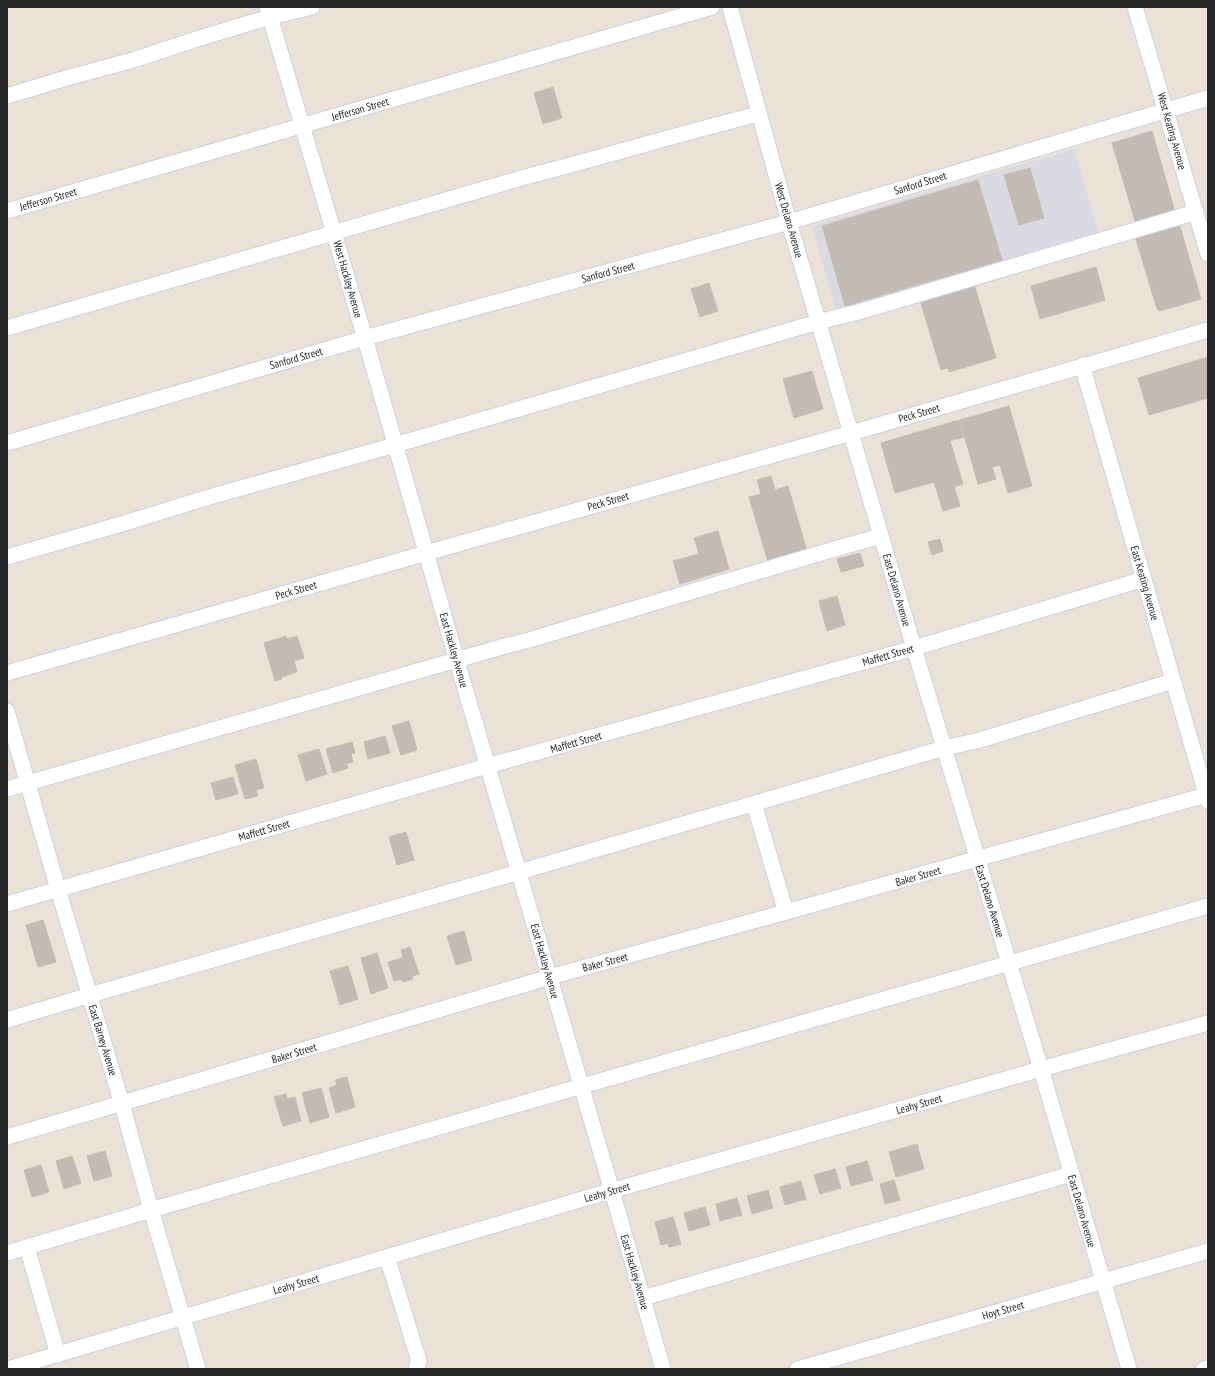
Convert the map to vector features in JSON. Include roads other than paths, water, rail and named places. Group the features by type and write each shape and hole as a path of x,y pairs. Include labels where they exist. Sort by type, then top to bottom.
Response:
{"street":[{"path":"7,96 133,60 200,38 268,12 312,7"},
{"name":"Jefferson Street","path":"7,211 712,7"},
{"name":"West Delano Avenue","path":"730,7 789,222 851,433"},
{"name":"West Keating Avenue","path":"1135,7 1208,254"},
{"name":"West Hackley Avenue","path":"268,12 365,338 426,552"},
{"name":"Sanford Street","path":"7,443 365,338 789,222 1208,98"},
{"path":"7,328 525,177 759,114"},
{"path":"7,557 209,497 892,302 1196,212"},
{"name":"Peck Street","path":"7,673 426,552 851,433 1208,330"},
{"name":"East Keating Avenue","path":"1083,365 1207,798"},
{"name":"East Delano Avenue","path":"851,433 1128,1369"},
{"path":"7,789 457,661 881,536"},
{"name":"East Hackley Avenue","path":"426,552 663,1369"},
{"name":"Maffett Street","path":"7,904 488,766 914,648 1144,578"},
{"path":"7,1020 944,748 980,740 1173,681"},
{"name":"East Barney Avenue","path":"7,711 198,1369"},
{"name":"Baker Street","path":"7,1137 550,977 978,859 1207,798"},
{"path":"754,804 786,912"},
{"path":"7,1253 151,1210 1208,906"},
{"name":"Leahy Street","path":"8,1369 612,1191 1040,1069 1208,1023"},
{"path":"643,1298 1071,1174"},
{"path":"27,1247 58,1355"},
{"name":"Hoyt Street","path":"798,1369 1208,1251"},
{"path":"387,1257 419,1361 416,1369"},
{"path":"1204,1369 1208,1368"}]}
